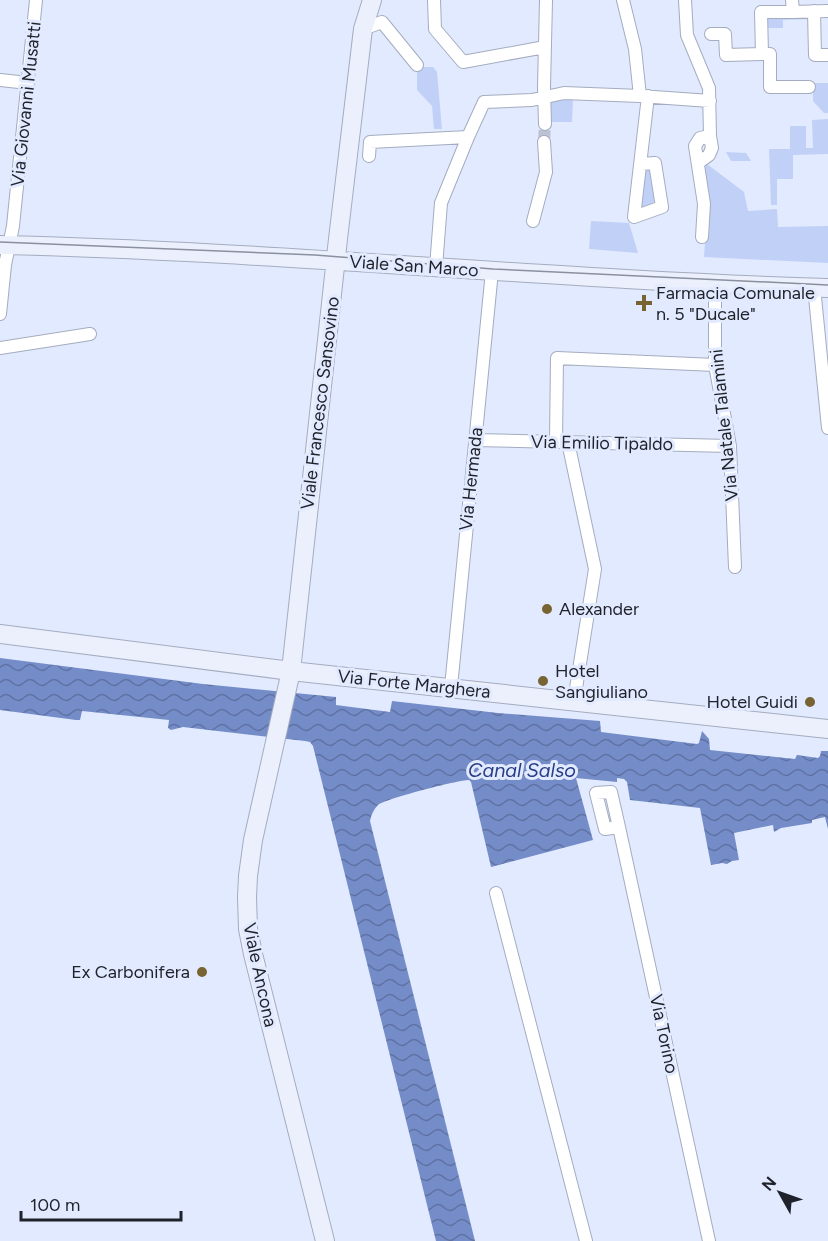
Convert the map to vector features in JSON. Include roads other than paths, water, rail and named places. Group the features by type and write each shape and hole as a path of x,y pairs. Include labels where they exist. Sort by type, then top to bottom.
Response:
{"street":[{"name":"Via Giovanni Musatti","path":"0,314 6,265 5,245 13,226 36,0"},
{"name":"Viale Francesco Sansovino","path":"290,677 363,29 362,0"},
{"name":"Viale Francesco Sansovino","path":"363,29 372,0"},
{"path":"434,0 435,29 463,62 545,47"},
{"path":"545,124 546,0"},
{"path":"623,0 635,49 641,91 644,96 640,164"},
{"path":"685,0 687,35 709,88 710,101 712,148 709,155 698,163 704,204 702,237"},
{"path":"762,54 761,12 793,6 814,11 828,11"},
{"path":"814,11 815,55 828,55"},
{"path":"363,29 382,22 417,64"},
{"path":"711,34 726,34 726,55 770,54 770,87 809,87"},
{"path":"0,80 28,83"},
{"path":"436,267 441,203 484,102 532,100 564,93 710,101"},
{"path":"369,156 370,142 468,137"},
{"path":"533,220 546,172 544,142"},
{"name":"Viale San Marco","path":"5,245 336,260 492,271 821,288"},
{"name":"Via Hermada","path":"451,687 492,271"},
{"name":"Via Natale Talamini","path":"715,283 715,365 730,446 735,567"},
{"path":"821,288 828,428"},
{"path":"0,348 90,334"},
{"path":"574,701 595,569 562,442 557,358 715,365"},
{"name":"Via Emilio Tipaldo","path":"475,440 730,446"},
{"name":"Via Forte Marghera","path":"0,634 290,677 451,687 828,729"},
{"name":"Viale Ancona","path":"290,677 250,858 247,897 248,929 325,1241"},
{"name":"Via Torino","path":"619,827 710,1241"},
{"path":"496,893 586,1241"}],"water":[{"name":"Canal Salso","path":"0,658 203,684 336,697 336,705 390,712 392,701 600,721 601,732 697,744 702,731 709,739 710,750 795,759 797,755 818,758 821,751 828,751 828,829 825,817 812,820 812,823 781,828 774,832 773,825 734,833 739,860 727,864 711,865 700,808 630,800 627,782 624,779 617,778 617,782 576,778 593,840 491,867 469,780 422,790 378,805 370,821 475,1241 436,1241 313,746 310,742 305,741 183,727 171,730 168,728 169,720 82,711 80,720 76,720 0,710"}],"tunnel":[{"path":"544,142 545,124"}],"tram line":[{"path":"0,242 315,255 493,269 828,285"}],"place":[{"name":"Farmacia Comunale n. 5 \"Ducale\"","path":"644,303"},
{"name":"Alexander","path":"547,609"},
{"name":"Hotel Sangiuliano","path":"543,681"},
{"name":"Hotel Guidi","path":"810,702"},
{"name":"Ex Carbonifera","path":"202,972"}]}
